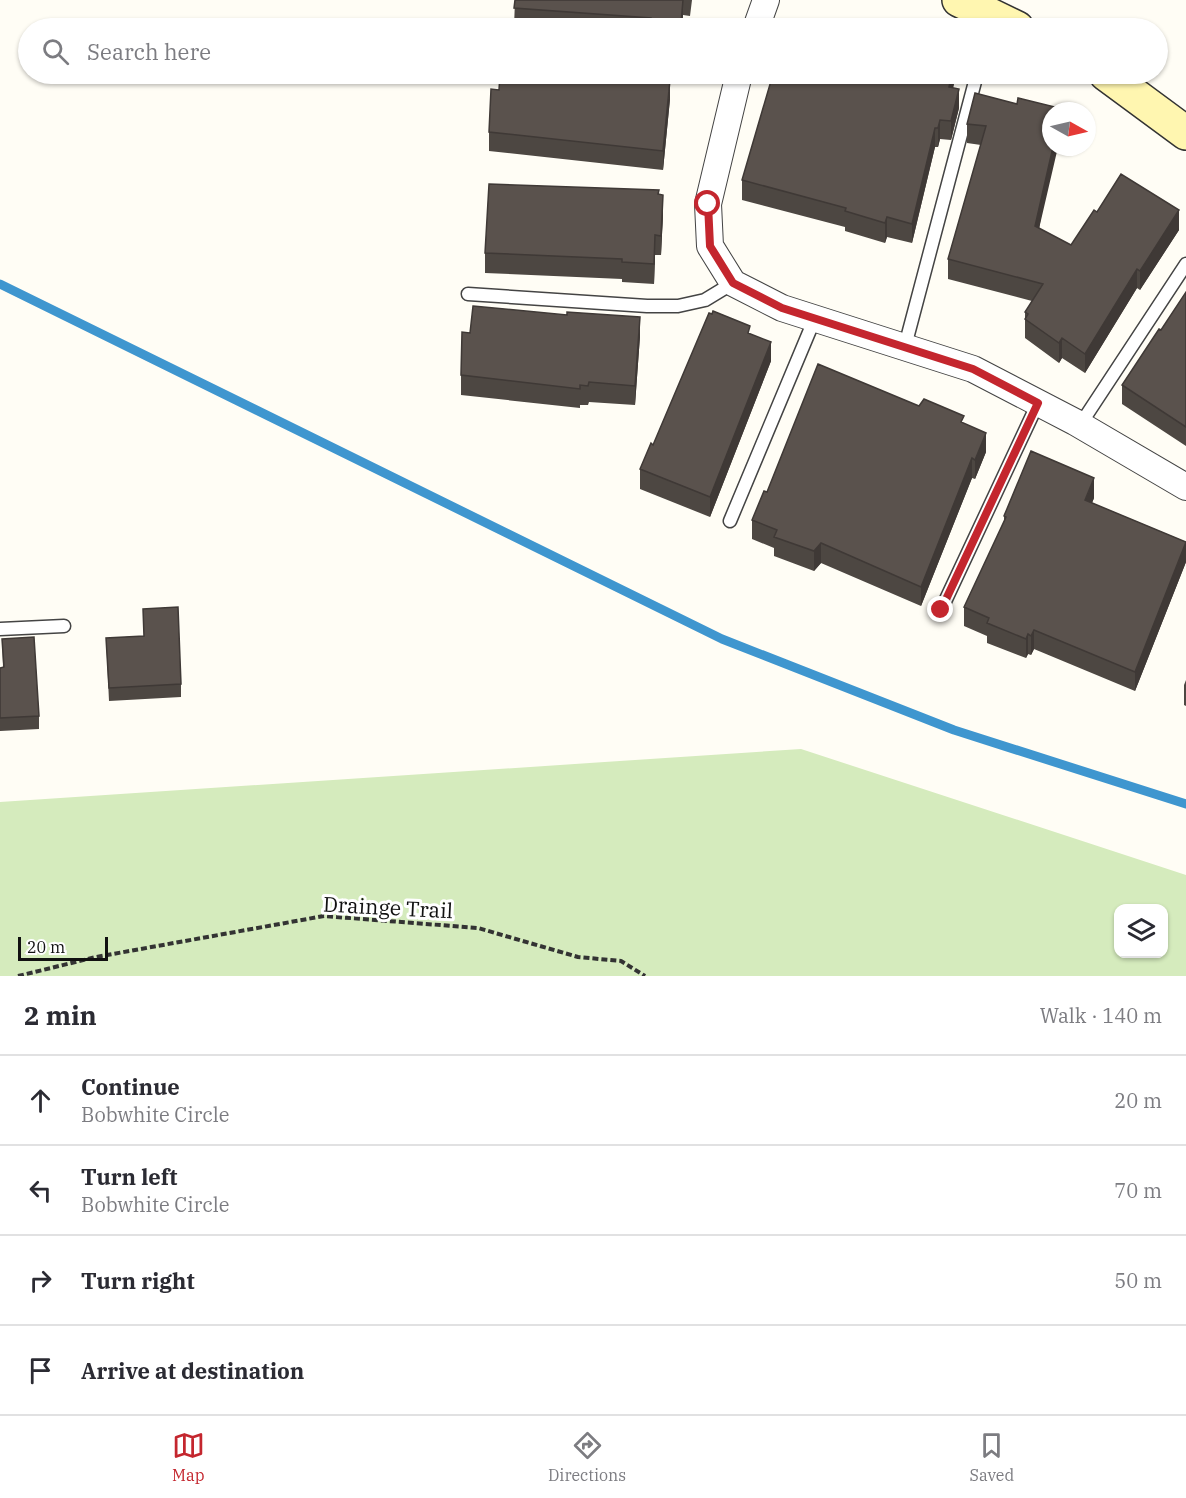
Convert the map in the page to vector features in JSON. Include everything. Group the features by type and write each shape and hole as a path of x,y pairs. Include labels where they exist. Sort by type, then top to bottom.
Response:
{"main road":[{"path":"959,0 996,18"},
{"path":"1120,84 1186,133"}],"street":[{"path":"760,18 766,0"},
{"path":"733,84 708,204 710,246 733,283 782,308 973,369 1080,425 1186,487"}],"lane":[{"path":"905,346 974,84"},
{"path":"1080,425 1186,264"},
{"path":"468,294 678,306 705,300 733,283"},
{"path":"730,521 814,318"},
{"path":"941,610 1038,403"},
{"path":"0,629 64,626"}],"path":[{"name":"Drainge Trail","path":"18,976 96,957 324,916 478,928 578,957 621,962 645,976"}],"green space":[{"path":"801,749 1186,875 1186,976 0,976 0,802"}],"building":[{"path":"515,0 683,0 681,18 651,18 514,8"},
{"path":"499,84 670,84 663,151 489,132 491,89 499,90"},
{"path":"770,84 950,84 949,87 959,89 951,121 940,120 938,128 935,128 912,224 887,217 885,223 845,211 846,208 742,180"},
{"path":"975,93 1017,104 1018,98 1042,104 1042,156 1051,156 1035,226 1071,245 1094,210 1097,212 1121,174 1179,210 1140,271 1137,269 1085,354 1062,338 1059,343 1025,319 1028,314 1025,312 1043,284 948,259 986,126 967,124"},
{"path":"489,184 659,190 658,194 663,195 661,236 655,235 654,264 622,262 622,259 485,253"},
{"path":"1186,292 1186,427 1122,385"},
{"path":"473,306 567,315 567,312 640,317 635,386 589,382 588,386 580,385 580,389 461,375 462,332 470,333"},
{"path":"713,311 750,326 748,333 771,342 710,497 640,469 651,443 653,445 709,313 712,314"},
{"path":"818,364 919,406 924,399 964,416 961,422 986,433 975,460 972,458 921,587 821,543 814,551 774,537 777,530 752,520 764,491 767,492"},
{"path":"1031,451 1094,478 1085,500 1186,542 1135,672 1034,630 1031,636 1028,634 1026,639 987,623 989,618 964,607 1006,517 1004,516"},
{"path":"178,607 181,684 109,688 106,638 144,636 143,609"},
{"path":"34,637 39,716 0,718 0,668 4,667 2,639"}],"waterway":[{"path":"0,284 722,639 954,730 1186,804"}],"route":[{"path":"708,204 710,246 733,283 782,308 973,369 1038,403 941,610"}]}
